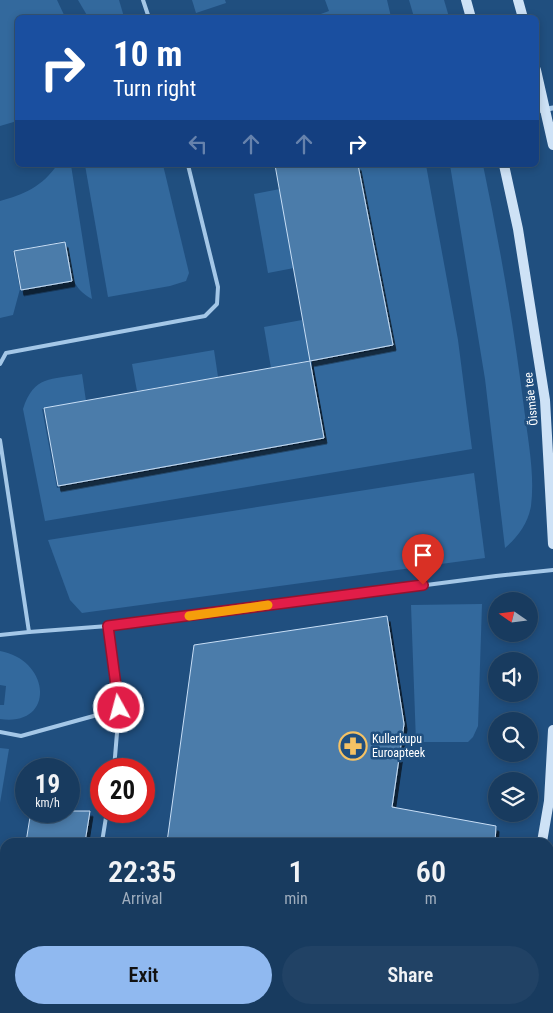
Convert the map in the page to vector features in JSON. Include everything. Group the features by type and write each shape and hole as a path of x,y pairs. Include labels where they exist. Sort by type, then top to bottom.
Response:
{"main road":[{"path":"466,0 470,15"},
{"path":"518,0 522,15"},
{"path":"539,83 553,145"},
{"name":"Õismäe tee","path":"504,167 518,229 545,400 553,544"},
{"path":"543,838 549,801 553,730"}],"lane":[{"path":"143,0 147,15"},
{"path":"0,364 6,354 205,316 217,304 218,287 188,167"},
{"path":"0,440 29,632"},
{"path":"0,635 108,626 553,570"},
{"path":"108,626 119,708 115,758"},
{"path":"0,732 22,736 119,708"},
{"path":"103,838 105,823"}],"shaded area":[{"path":"0,0 57,0 64,15 15,15 15,122 0,126"},
{"path":"78,0 119,0 123,15 87,15"},
{"path":"192,0 225,0 226,3 196,13"},
{"path":"325,0 387,0 391,15 318,15 329,11"},
{"path":"409,0 444,0 448,15 413,15"},
{"path":"55,167 71,167 92,299 84,294 74,282 69,267 65,241 13,251 20,289 13,315 0,318 0,201 32,189"},
{"path":"85,167 163,167 189,273 186,281 170,286 108,297"},
{"path":"358,167 426,167 458,340 472,449 45,521 23,409 32,390 45,381 82,374 86,401 42,409 57,488 326,440 313,362 391,348"},
{"path":"450,167 483,167 516,347 530,457 532,494 530,512 525,524 505,548 485,379"},
{"path":"280,189 294,268 268,273 254,194"},
{"path":"302,320 311,360 271,368 264,327"},
{"path":"214,350 218,377 137,391 132,364"},
{"path":"474,473 485,558 82,613 70,600 48,540"},
{"path":"482,604 478,726 473,737 468,742 416,742 411,605"},
{"path":"0,651 17,657 29,667 37,679 40,691 38,703 31,713 18,719 0,719 0,705 4,705 6,686 0,685"},
{"path":"0,748 9,749 0,803"}],"building":[{"path":"275,167 358,167 393,345 310,361"},
{"path":"65,242 72,281 21,290 14,251"},
{"path":"310,361 324,438 58,486 44,408"},
{"path":"387,616 404,724 392,807 496,826 495,838 168,838 194,645"},
{"path":"80,811 90,811 86,838 27,838 29,823 80,823"}],"slow traffic":[{"path":"189,616 268,605"}],"place":[{"name":"Kullerkupu Euroapteek","path":"353,746"}],"route":[{"path":"119,708 108,626 423,585"}]}
